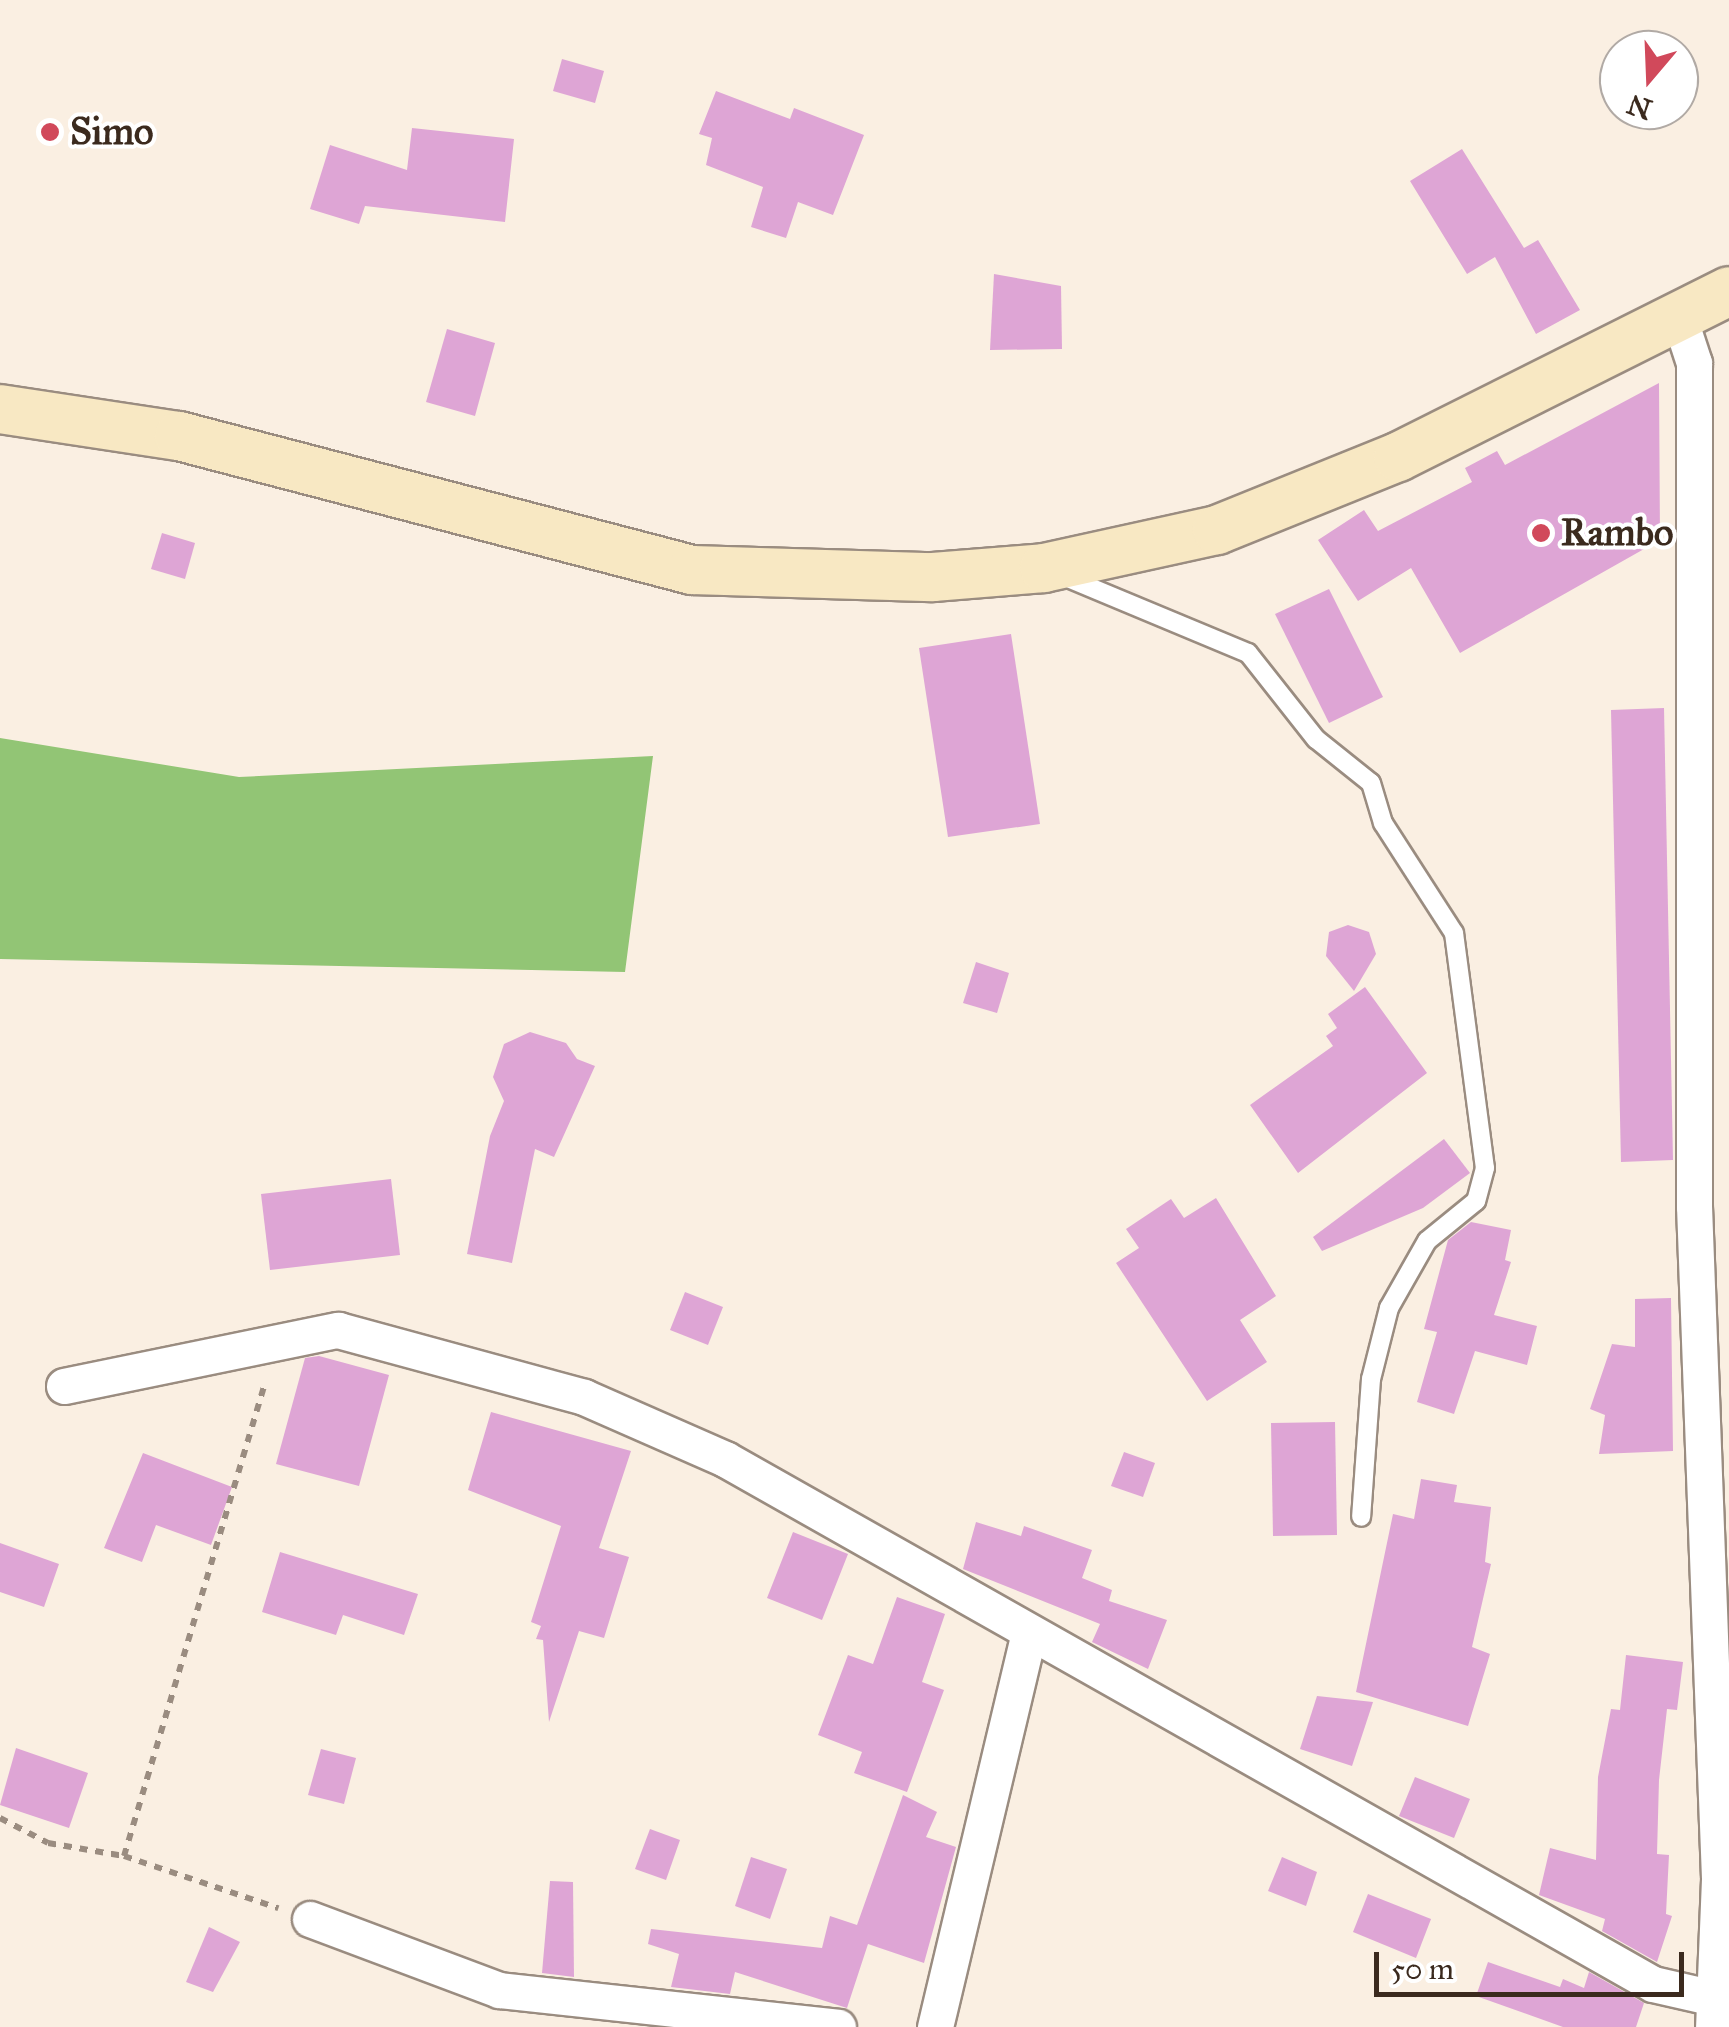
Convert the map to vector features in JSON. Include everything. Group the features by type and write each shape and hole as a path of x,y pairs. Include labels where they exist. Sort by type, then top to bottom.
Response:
{"main road":[{"path":"0,409 179,436 692,570 933,577 1044,568 1217,530 1398,457 1729,291"}],"street":[{"path":"64,1386 338,1330 584,1397 724,1459 1654,1984 1714,2013 1720,1879 1720,1632 1714,1330 1694,362 1679,317"},
{"path":"934,2027 1029,1633"},
{"path":"310,1918 499,1990 838,2027"}],"lane":[{"path":"1044,568 1248,653 1316,739 1371,782 1382,824 1454,934 1485,1168 1476,1201 1428,1241 1390,1308 1371,1379 1361,1517"}],"path":[{"path":"124,1856 277,1342"},
{"path":"0,1818 48,1842 124,1856 310,1918"}],"green space":[{"path":"0,738 239,777 653,756 625,972 0,959"}],"building":[{"path":"562,59 604,71 595,103 553,91"},
{"path":"716,91 790,119 794,108 864,135 833,215 798,202 786,238 751,227 763,187 706,165 712,138 699,134"},
{"path":"412,128 514,139 505,222 365,206 359,224 310,209 330,145 407,170"},
{"path":"1462,149 1524,248 1538,240 1580,310 1536,334 1495,257 1467,274 1410,181"},
{"path":"994,274 1061,286 1062,349 990,350"},
{"path":"447,329 495,343 475,416 426,402"},
{"path":"1659,383 1660,540 1460,653 1411,568 1358,601 1318,540 1364,510 1378,531 1472,482 1465,468 1497,451 1505,465"},
{"path":"162,533 195,543 185,579 151,569"},
{"path":"1329,589 1383,697 1329,723 1275,614"},
{"path":"1011,634 1040,824 948,837 919,648"},
{"path":"1664,708 1673,1160 1621,1162 1611,710"},
{"path":"1348,925 1369,932 1376,954 1354,991 1326,956 1329,932"},
{"path":"976,962 1009,973 997,1013 963,1003"},
{"path":"1365,987 1427,1073 1298,1173 1250,1105 1333,1046 1326,1036 1337,1028 1328,1014"},
{"path":"530,1032 566,1043 577,1059 595,1066 554,1157 535,1149 512,1263 467,1254 490,1136 504,1101 493,1077 504,1044"},
{"path":"1444,1139 1470,1173 1423,1208 1322,1251 1313,1237"},
{"path":"391,1179 400,1255 270,1270 261,1194"},
{"path":"1216,1198 1276,1296 1240,1320 1267,1362 1207,1401 1116,1263 1139,1248 1126,1229 1171,1199 1184,1218"},
{"path":"1471,1222 1511,1230 1505,1260 1511,1262 1494,1315 1537,1326 1527,1365 1475,1351 1454,1414 1417,1402 1437,1332 1424,1329 1448,1240"},
{"path":"685,1292 723,1307 708,1345 670,1330"},
{"path":"1671,1298 1673,1451 1599,1454 1605,1415 1590,1409 1612,1344 1635,1347 1635,1299"},
{"path":"319,1356 389,1375 359,1486 276,1464 305,1358"},
{"path":"491,1412 631,1451 599,1548 629,1557 604,1638 579,1631 549,1722 543,1640 536,1639 541,1626 531,1622 561,1526 468,1490"},
{"path":"1335,1422 1337,1535 1273,1536 1271,1423"},
{"path":"1124,1452 1155,1463 1143,1497 1111,1486"},
{"path":"143,1453 232,1487 211,1545 156,1525 142,1562 104,1548"},
{"path":"1421,1479 1457,1485 1454,1502 1491,1507 1485,1562 1491,1564 1472,1647 1490,1654 1468,1726 1356,1692 1393,1514 1414,1519"},
{"path":"976,1522 1021,1536 1024,1526 1092,1550 1082,1578 1112,1590 1109,1601 1167,1620 1148,1669 1092,1642 1100,1624 963,1569"},
{"path":"793,1532 848,1554 822,1620 767,1598"},
{"path":"0,1543 59,1564 44,1607 0,1592"},
{"path":"280,1552 418,1594 404,1635 343,1615 336,1635 262,1612"},
{"path":"897,1597 945,1614 922,1682 944,1690 907,1792 854,1773 862,1752 818,1735 848,1655 873,1664"},
{"path":"1626,1655 1683,1662 1677,1710 1667,1709 1659,1780 1657,1854 1669,1855 1666,1914 1672,1916 1657,1962 1602,1931 1605,1919 1539,1895 1550,1848 1596,1860 1598,1777 1611,1709 1620,1710"},
{"path":"1317,1696 1373,1702 1352,1766 1300,1749"},
{"path":"16,1748 88,1773 69,1828 0,1805"},
{"path":"321,1749 356,1758 344,1804 308,1795"},
{"path":"1415,1777 1470,1799 1454,1838 1399,1816"},
{"path":"903,1795 937,1812 926,1837 956,1847 924,1963 868,1944 847,2008 735,1972 730,1994 671,1987 679,1954 648,1944 651,1929 822,1948 830,1916 857,1925"},
{"path":"650,1829 680,1840 666,1880 635,1869"},
{"path":"751,1857 787,1869 770,1919 735,1906"},
{"path":"1282,1857 1317,1872 1306,1906 1268,1891"},
{"path":"550,1881 573,1882 574,1977 542,1973"},
{"path":"1368,1894 1431,1919 1416,1958 1353,1932"},
{"path":"209,1927 240,1942 213,1992 186,1982"},
{"path":"1488,1962 1560,1987 1563,1979 1584,1988 1589,1972 1644,2003 1636,2027 1563,2027 1476,1996"}],"place":[{"name":"Simo","path":"50,132"},
{"name":"Rambo","path":"1541,533"}]}
